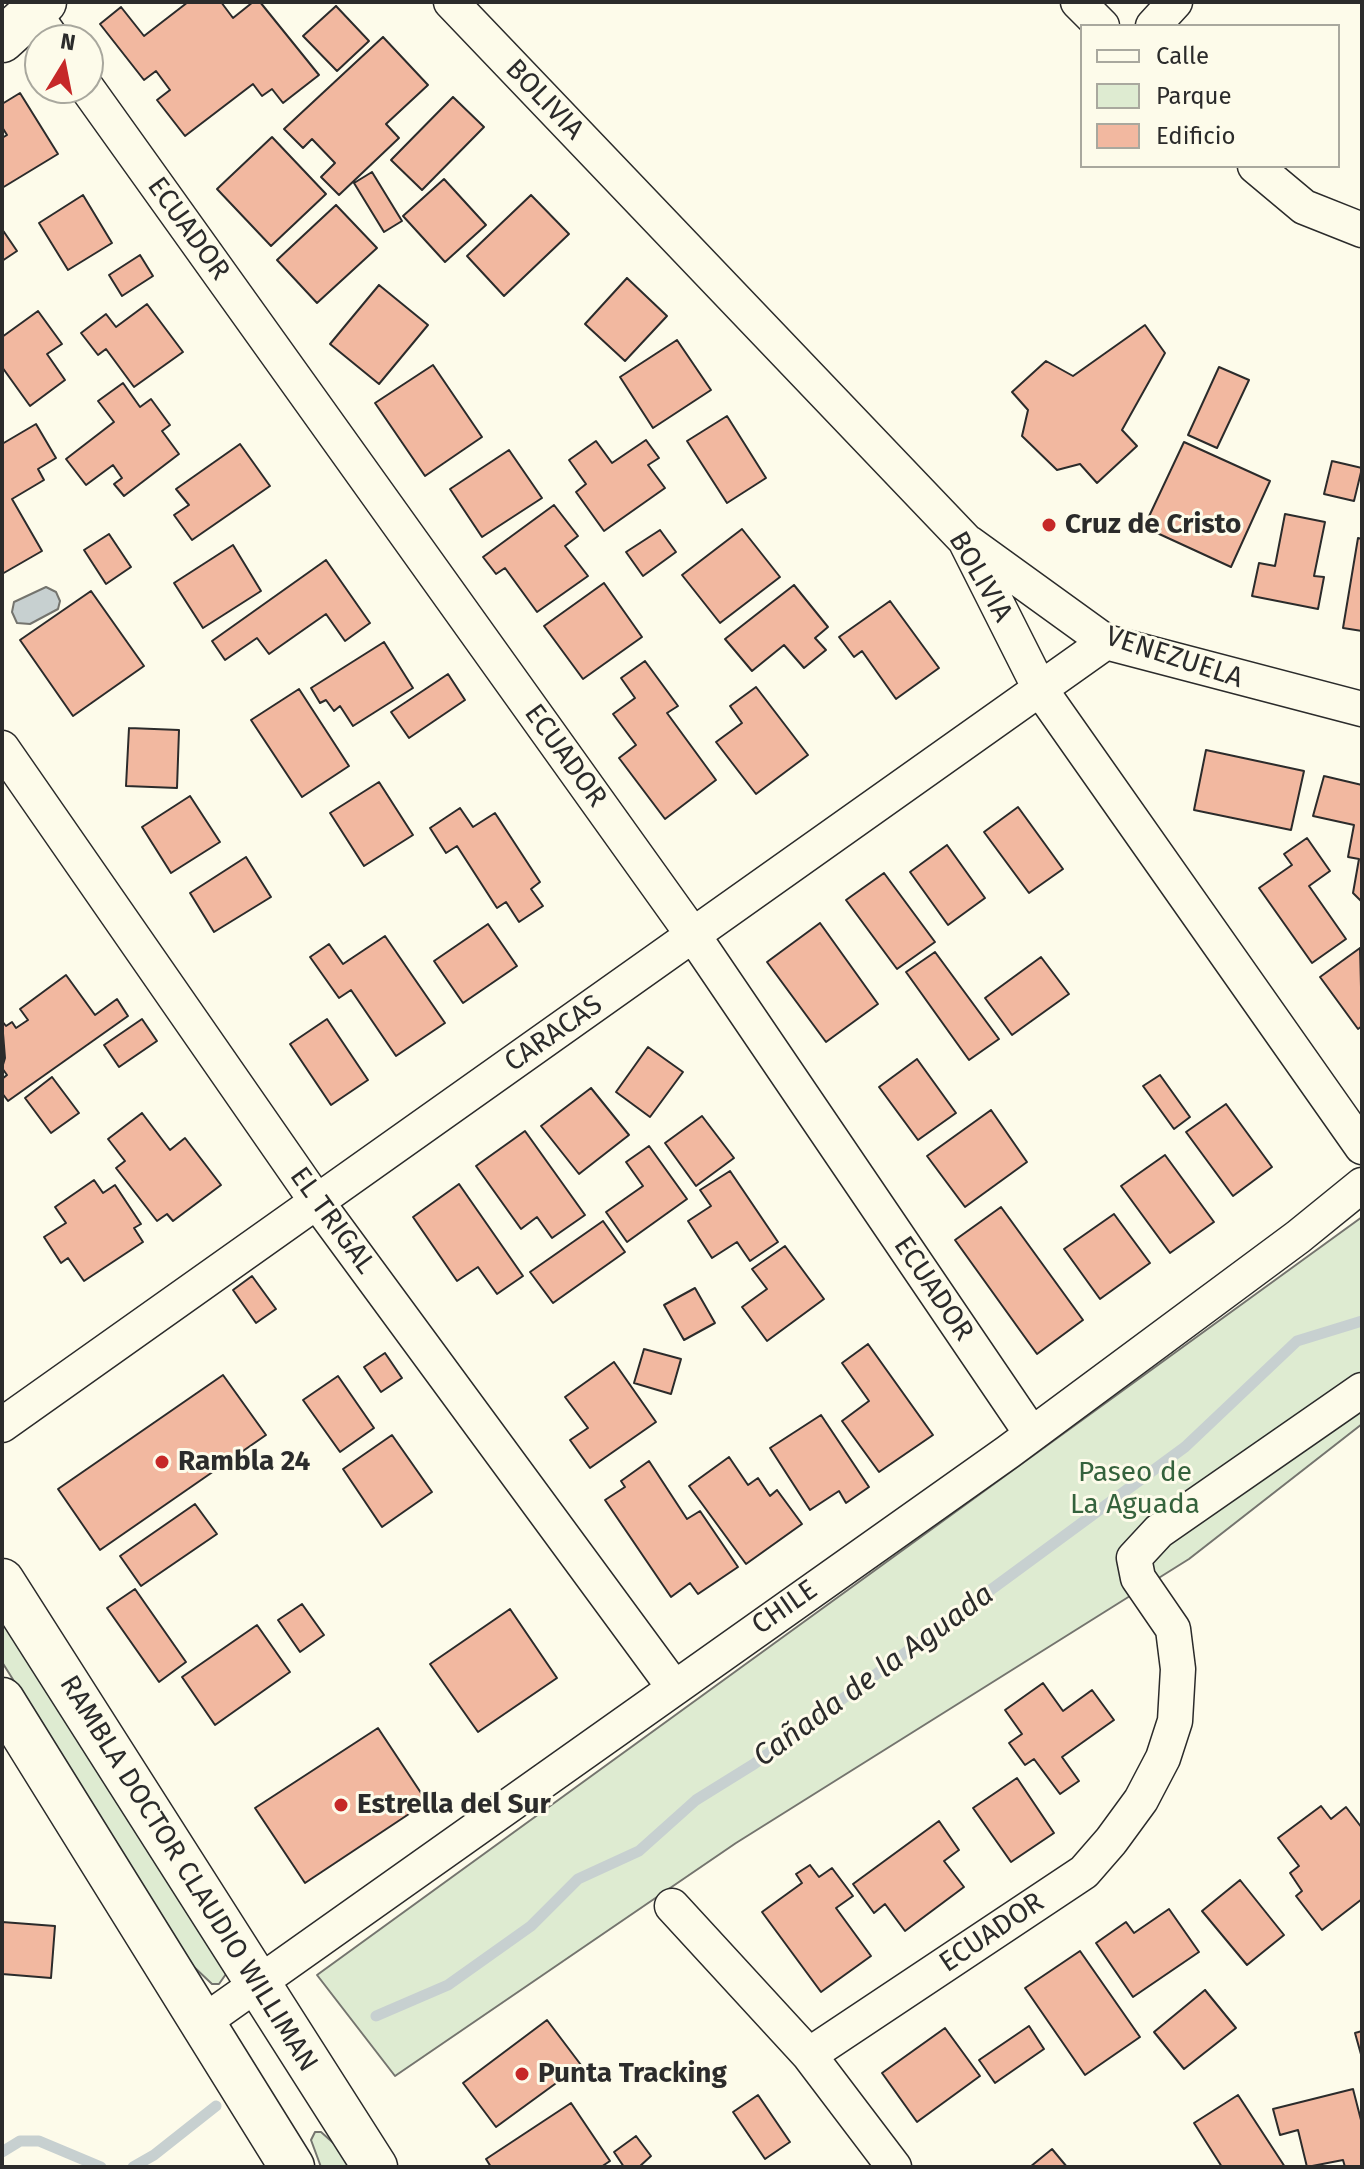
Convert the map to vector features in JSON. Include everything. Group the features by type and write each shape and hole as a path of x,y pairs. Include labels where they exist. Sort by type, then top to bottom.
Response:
{"main road":[{"name":"RAMBLA DOCTOR CLAUDIO WILLIMAN","path":"2,1581 375,2167"},
{"path":"2,1700 292,2167"}],"street":[{"name":"BOLIVIA","path":"451,2 965,540 1040,689 1362,1147"},
{"path":"1078,2 1100,24"},
{"path":"1155,24 1175,2"},
{"name":"ECUADOR","path":"98,104 693,935 1031,1433"},
{"path":"1257,168 1304,207 1362,230"},
{"name":"VENEZUELA","path":"965,540 1106,642 1362,709"},
{"name":"CARACAS","path":"2,1425 1106,642"},
{"name":"EL TRIGAL","path":"2,748 317,1202 673,1686"},
{"name":"CHILE","path":"202,2023 1031,1433 1298,1237 1362,1185"},
{"name":"ECUADOR","path":"809,2055 1084,1872 1111,1841 1141,1800 1163,1758 1175,1721 1178,1669 1173,1629 1138,1578 1134,1558 1159,1531 1362,1390"},
{"path":"672,1906 809,2055 894,2167"}],"green space":[{"name":"Paseo de La Aguada","path":"1362,1217 1362,1424 1189,1559 736,1843 395,2076 317,1975"},
{"path":"2,1608 216,1953 226,1974 219,1984 212,1984 193,1966 2,1662"},
{"path":"315,2132 321,2132 339,2148 351,2167 321,2167 311,2140"}],"shaded area":[{"path":"46,587 56,592 60,601 58,609 30,624 17,623 12,612 14,602"}],"building":[{"path":"188,2 221,2 233,18 253,2 260,2 319,75 283,103 272,89 262,96 253,84 185,136 157,100 170,90 156,71 144,80 104,29 104,24 100,24 121,7 144,36"},
{"path":"336,6 369,41 337,71 303,36"},
{"path":"383,37 428,85 386,124 399,138 339,195 321,177 335,163 312,139 303,148 284,129"},
{"path":"20,93 24,104 58,154 2,188 2,138 7,135 2,127 2,104"},
{"path":"453,97 484,127 422,190 391,160"},
{"path":"272,137 326,194 271,246 217,189"},
{"path":"372,172 402,221 384,232 354,183"},
{"path":"444,179 486,225 445,262 403,216"},
{"path":"83,195 112,243 68,270 39,223"},
{"path":"531,195 569,234 504,296 467,256"},
{"path":"336,205 377,248 317,303 277,260"},
{"path":"2,229 17,251 2,261"},
{"path":"140,255 153,276 122,296 109,275"},
{"path":"627,278 667,316 625,361 585,324"},
{"path":"379,285 428,325 379,384 330,344"},
{"path":"147,304 183,352 134,387 106,349 98,355 81,333 106,314 116,327"},
{"path":"38,311 62,344 47,354 65,380 30,406 2,367 2,337"},
{"path":"1145,325 1165,353 1122,430 1137,446 1097,483 1080,464 1057,470 1022,436 1028,410 1012,392 1046,361 1073,376"},
{"path":"677,340 711,390 653,428 620,377"},
{"path":"433,365 482,437 425,476 375,403"},
{"path":"1219,367 1249,380 1217,448 1188,435"},
{"path":"123,383 140,407 151,399 170,425 162,431 179,454 124,496 114,484 122,478 113,465 86,485 66,459 114,422 98,401"},
{"path":"727,416 766,478 727,503 687,441"},
{"path":"36,424 56,458 38,469 44,480 12,499 42,551 2,574 2,444"},
{"path":"646,440 659,458 648,465 665,488 604,531 576,492 586,484 569,460 596,441 612,463"},
{"path":"1184,442 1270,481 1231,567 1144,527"},
{"path":"240,444 270,486 192,540 174,515 189,505 176,489"},
{"path":"509,450 542,498 482,537 450,489"},
{"path":"1332,461 1362,468 1354,501 1324,494"},
{"path":"554,505 578,536 565,546 588,576 537,612 505,568 496,574 483,557"},
{"path":"1285,514 1325,522 1314,576 1324,577 1318,609 1252,596 1259,563 1275,566"},
{"path":"742,529 780,577 720,623 682,575"},
{"path":"660,530 676,552 643,576 626,552"},
{"path":"109,534 131,567 106,584 84,550"},
{"path":"1358,538 1362,539 1362,631 1343,628"},
{"path":"233,545 261,591 203,628 174,583"},
{"path":"326,560 370,623 345,641 326,614 269,654 257,638 225,660 212,641"},
{"path":"604,583 642,637 583,679 544,626"},
{"path":"794,585 828,627 815,638 826,650 804,668 784,645 752,671 725,639"},
{"path":"91,591 144,666 73,716 20,640"},
{"path":"890,601 939,668 896,699 862,651 854,657 839,637"},
{"path":"384,642 413,688 353,726 340,706 334,711 326,700 320,703 311,688"},
{"path":"645,661 678,706 667,713 716,780 665,819 619,758 636,745 613,714 635,698 621,678"},
{"path":"448,674 465,700 409,738 391,712"},
{"path":"756,687 808,755 756,794 716,742 742,723 730,706"},
{"path":"299,689 349,766 302,797 251,720"},
{"path":"129,728 179,730 177,788 126,786"},
{"path":"1206,750 1304,771 1291,830 1194,810"},
{"path":"1324,776 1362,785 1362,902 1353,893 1359,859 1348,857 1354,825 1313,816"},
{"path":"379,782 413,835 364,866 330,813"},
{"path":"190,796 220,842 171,873 142,827"},
{"path":"1018,807 1063,869 1029,893 984,832"},
{"path":"460,808 473,827 495,813 540,882 531,889 543,906 519,922 506,902 497,908 457,846 446,853 430,828"},
{"path":"1307,838 1330,871 1309,886 1346,939 1312,963 1259,888 1292,865 1284,854"},
{"path":"947,845 985,898 948,925 910,872"},
{"path":"246,857 271,897 214,932 190,893"},
{"path":"884,873 935,942 897,969 846,900"},
{"path":"820,923 878,1004 826,1042 767,962"},
{"path":"488,924 517,966 463,1003 434,961"},
{"path":"385,936 445,1023 396,1056 351,990 339,998 310,957 329,944 343,964"},
{"path":"1360,948 1362,1026 1358,1029 1320,977"},
{"path":"935,952 999,1039 969,1060 906,972"},
{"path":"1041,957 1069,994 1012,1035 985,998"},
{"path":"66,975 95,1015 117,999 128,1016 8,1101 2,1093 2,1079 7,1075 2,1068 5,1058 2,1021 6,1026 12,1022 16,1028 28,1020 20,1009"},
{"path":"142,1019 157,1041 119,1067 104,1045"},
{"path":"327,1019 368,1080 331,1105 290,1044"},
{"path":"648,1047 683,1072 650,1117 616,1092"},
{"path":"917,1059 956,1113 918,1140 879,1087"},
{"path":"1160,1075 1190,1117 1174,1129 1143,1086"},
{"path":"52,1077 79,1113 51,1133 25,1098"},
{"path":"591,1088 629,1135 579,1174 541,1126"},
{"path":"1226,1104 1272,1167 1233,1196 1186,1132"},
{"path":"991,1110 1027,1162 965,1207 927,1156"},
{"path":"142,1113 170,1150 185,1138 221,1185 173,1221 167,1214 157,1221 116,1168 125,1161 108,1139"},
{"path":"702,1116 734,1158 696,1186 665,1143"},
{"path":"525,1131 585,1215 552,1238 537,1217 521,1229 476,1166"},
{"path":"649,1146 687,1199 627,1242 606,1212 643,1186 626,1162"},
{"path":"1165,1155 1214,1222 1170,1253 1121,1186"},
{"path":"730,1171 778,1242 750,1261 737,1242 712,1258 688,1221 711,1206 700,1190"},
{"path":"94,1180 103,1193 115,1185 141,1224 134,1228 143,1242 84,1281 68,1258 61,1263 44,1237 66,1223 55,1207"},
{"path":"459,1184 523,1276 497,1294 478,1267 457,1281 413,1217"},
{"path":"1001,1207 1083,1320 1037,1354 955,1240"},
{"path":"1114,1214 1150,1263 1100,1299 1064,1249"},
{"path":"603,1221 625,1252 553,1303 530,1272"},
{"path":"785,1246 824,1299 767,1341 742,1307 767,1289 752,1269"},
{"path":"252,1276 276,1309 256,1323 233,1290"},
{"path":"695,1288 715,1323 684,1340 664,1305"},
{"path":"868,1344 933,1435 879,1472 842,1421 869,1401 842,1363"},
{"path":"644,1349 681,1359 671,1394 634,1383"},
{"path":"385,1353 402,1378 381,1392 364,1367"},
{"path":"614,1362 656,1422 590,1468 570,1440 588,1428 565,1397"},
{"name":"Rambla 24","path":"223,1375 266,1435 100,1550 58,1489"},
{"path":"338,1376 374,1428 340,1452 303,1400"},
{"path":"821,1415 869,1487 846,1503 839,1491 810,1510 770,1448"},
{"path":"392,1435 432,1492 382,1527 343,1469"},
{"path":"729,1457 748,1485 758,1478 770,1496 777,1490 802,1524 746,1564 689,1486"},
{"path":"649,1461 687,1519 700,1511 738,1567 698,1594 690,1583 671,1597 605,1500 625,1487 621,1481"},
{"path":"195,1504 217,1534 141,1586 120,1556"},
{"path":"135,1589 186,1662 159,1682 107,1608"},
{"path":"302,1604 324,1635 300,1652 278,1620"},
{"path":"510,1609 557,1678 478,1732 430,1664"},
{"path":"257,1625 290,1672 215,1725 182,1677"},
{"path":"1043,1683 1063,1711 1092,1690 1114,1720 1062,1757 1079,1781 1060,1794 1034,1759 1025,1765 1009,1743 1022,1734 1005,1710"},
{"name":"Estrella del Sur","path":"378,1728 427,1802 305,1883 255,1808"},
{"path":"1017,1778 1054,1833 1011,1862 973,1808"},
{"path":"1321,1806 1331,1819 1346,1807 1362,1828 1362,1899 1322,1930 1296,1896 1302,1891 1290,1873 1299,1866 1278,1838"},
{"path":"939,1821 959,1850 944,1861 964,1887 905,1931 885,1904 874,1913 853,1884"},
{"path":"810,1865 819,1877 832,1868 853,1896 836,1908 871,1956 821,1992 762,1912 802,1883 796,1874"},
{"path":"1240,1880 1284,1935 1247,1965 1202,1911"},
{"path":"1169,1909 1199,1952 1133,1997 1096,1943 1126,1922 1134,1933"},
{"path":"2,1922 55,1926 51,1978 2,1974"},
{"path":"1080,1951 1140,2037 1085,2075 1025,1988"},
{"path":"1205,1990 1236,2028 1184,2069 1154,2032"},
{"name":"Punta Tracking","path":"547,2020 581,2065 496,2127 463,2083"},
{"path":"1029,2026 1044,2049 995,2083 979,2060"},
{"path":"945,2028 980,2076 917,2122 882,2073"},
{"path":"1362,2031 1362,2058 1355,2033"},
{"path":"1353,2089 1362,2124 1362,2167 1345,2167 1343,2160 1307,2167 1298,2130 1280,2135 1273,2109"},
{"path":"758,2095 790,2142 765,2159 733,2112"},
{"path":"1238,2095 1285,2167 1222,2167 1194,2123"},
{"path":"571,2103 610,2161 601,2167 491,2167 486,2159"},
{"path":"636,2136 651,2156 639,2167 624,2167 614,2152"},
{"path":"1052,2149 1067,2167 1030,2167"}],"waterway":[{"name":"Cañada de la Aguada","path":"376,2016 448,1985 531,1926 578,1879 639,1851 696,1800 754,1764 1185,1447 1297,1341 1362,1321"},
{"name":"Cañada de la Aguada","path":"133,2167 154,2155 216,2106"},
{"name":"Cañada de la Aguada","path":"2,2152 20,2141 39,2141 101,2167"}],"place":[{"name":"Cruz de Cristo","path":"1049,525"},
{"name":"Rambla 24","path":"162,1462"},
{"name":"Estrella del Sur","path":"341,1805"},
{"name":"Punta Tracking","path":"522,2074"}]}
